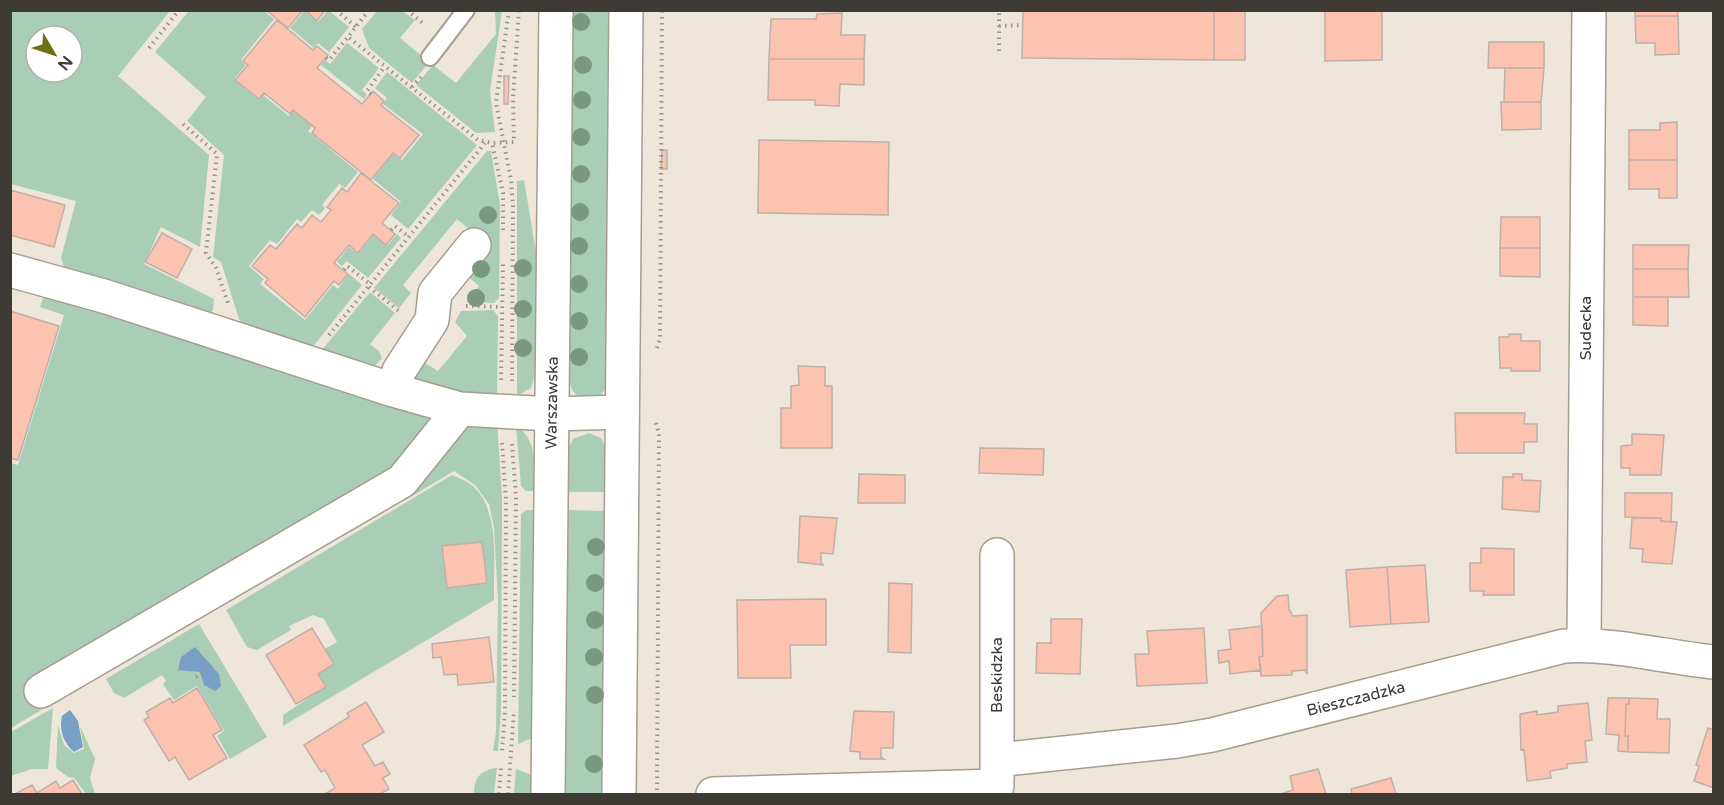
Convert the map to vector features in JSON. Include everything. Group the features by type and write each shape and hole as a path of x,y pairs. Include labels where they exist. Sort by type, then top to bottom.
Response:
{"street":[{"name":"Warszawska","path":"548,795 556,10"},
{"path":"619,795 626,10"},
{"name":"Sudecka","path":"1584,645 1589,10"},
{"path":"393,390 399,371 432,320 435,293 493,244"},
{"path":"10,270 107,297 460,410 552,414 622,412"},
{"path":"41,692 402,481 460,410"},
{"name":"Beskidzka","path":"997,555 997,780"},
{"name":"Bieszczadzka","path":"713,795 997,780 1212,735 1540,651 1584,645 1713,662"}],"lane":[{"path":"430,57 466,10"}],"path":[{"path":"149,48 179,10"},
{"path":"336,10 356,27"},
{"path":"326,58 329,60 369,10"},
{"path":"509,10 496,90 513,205 512,385"},
{"path":"324,341 485,143 514,142 513,98 519,10"},
{"path":"654,356 660,339 662,10"},
{"path":"999,10 999,51"},
{"path":"999,26 1023,25"},
{"path":"348,37 485,143"},
{"path":"371,94 367,91 385,66"},
{"path":"183,124 217,154 206,253 216,268 231,311"},
{"path":"492,142 503,193 493,244 502,307 501,387"},
{"path":"391,230 395,226 409,237"},
{"path":"344,270 347,266 424,332"},
{"path":"483,306 502,307"},
{"path":"655,415 659,434 657,795"},
{"path":"502,438 508,501 505,712 502,750"},
{"path":"508,795 514,712 516,498 511,438"},
{"path":"196,677 215,664"},
{"path":"499,795 501,768"}],"green space":[{"path":"328,10 349,27 329,52 318,43 314,48 290,28 304,11 318,22"},
{"path":"10,11 170,11 118,76 209,155 200,247 161,227 144,264 214,299 213,310 208,317 65,270 61,258 76,201 11,184"},
{"path":"189,11 264,11 274,19 241,60 246,65 234,79 259,100 263,95 289,116 293,111 312,126 308,131 358,172 345,188 339,184 322,205 325,208 319,215 312,210 301,222 297,219 277,244 270,240 249,266 264,279 260,284 305,320 333,285 338,289 349,274 362,285 308,353 247,331 240,322 221,262 213,257 224,155 187,121 206,97 155,52"},
{"path":"377,11 402,11 415,20 400,38 429,62 412,83 369,48 362,29"},
{"path":"495,11 502,11 490,91 495,132 476,133 416,85 433,65 456,83 496,34"},
{"path":"572,11 608,11 607,379 605,389 599,397 592,398 578,396 572,390 569,378"},
{"path":"347,43 379,68 362,90 367,95 364,99 321,65 325,60 330,64"},
{"path":"387,72 477,145 408,229 391,215 401,202 373,179 393,154 402,160 423,134 383,104 387,98 375,88"},
{"path":"487,151 491,151 500,205 499,298 494,303 467,302 479,286 463,272 486,243 457,219 403,285 411,293 399,308 374,288"},
{"path":"524,180 536,252 536,370 531,388 517,396 517,181"},
{"path":"397,234 401,238 368,278 347,261 342,266 337,262 349,247 358,254 373,235 387,246"},
{"path":"370,292 395,313 370,344 379,351 382,358 374,367 317,356"},
{"path":"45,293 444,415 401,469 39,688 48,706 11,728 11,463 18,465 64,315 40,307"},
{"path":"493,310 498,316 497,398 485,399 413,383 413,369 425,363 438,371 467,336 455,322 461,311"},
{"path":"497,419 502,498 501,711 498,751 493,751 496,732 498,600 494,528 489,504 475,485 454,471 402,502 414,479 465,428"},
{"path":"516,425 529,439 532,447 534,491 526,491 521,486"},
{"path":"589,433 601,438 605,447 604,492 567,492 568,450 573,439"},
{"path":"452,475 473,486 482,497 488,510 494,540 494,600 283,726 283,715 325,687 318,674 334,664 325,649 337,642 324,619 313,615 289,626 291,630 257,650 247,647 226,610","holes":["482,542 487,583 447,588 442,547"]},
{"path":"526,510 535,510 532,738 518,744 521,514"},
{"path":"567,510 605,511 602,794 565,794"},
{"path":"199,624 267,737 230,759 217,736 224,731 197,686 174,700 163,684 166,681 162,675 124,698 114,693 106,679"},
{"path":"53,708 48,769 32,769 11,776 11,732"},
{"path":"58,725 64,745 74,753 84,749 80,726 95,759 90,778 95,794 86,794 74,778 68,777 56,768"},
{"path":"497,768 494,794 474,794 475,783 479,776"},
{"path":"516,769 532,775 531,794 514,794"}],"water":[{"path":"195,647 219,674 221,686 215,691 204,685 200,672 178,670 181,657"},
{"path":"70,710 78,721 83,747 74,752 63,736 61,726 62,716"}],"building":[{"path":"266,10 303,10 288,28"},
{"path":"305,10 325,10 317,21"},
{"path":"1023,10 1214,10 1214,60 1022,58"},
{"path":"1214,10 1245,10 1245,60 1214,60"},
{"path":"1325,10 1382,10 1382,60 1325,61"},
{"path":"1635,10 1678,10 1678,16 1635,16"},
{"path":"842,13 841,35 865,35 864,59 769,59 771,19 816,19 817,14"},
{"path":"1635,16 1678,16 1679,54 1655,55 1655,43 1636,43"},
{"path":"277,20 313,50 317,46 328,55 317,68 362,104 373,91 384,101 381,105 419,135 400,158 393,153 371,180 312,133 315,128 293,110 290,114 264,93 259,99 235,80 248,65 243,61"},
{"path":"1489,42 1544,42 1544,68 1488,68"},
{"path":"769,59 864,59 864,85 840,84 839,106 815,105 815,100 768,100"},
{"path":"1505,68 1544,68 1541,102 1504,102"},
{"path":"504,76 509,76 508,104 504,104"},
{"path":"1501,102 1541,102 1541,129 1502,130"},
{"path":"1677,122 1677,160 1629,160 1629,130 1660,130 1660,123"},
{"path":"759,140 889,142 888,215 758,213"},
{"path":"662,150 667,150 667,169 661,169"},
{"path":"1629,160 1677,160 1677,198 1659,198 1659,189 1629,189"},
{"path":"361,173 399,203 382,223 395,234 386,245 373,234 358,253 349,245 334,263 348,274 339,285 334,281 305,317 265,283 268,279 252,266 270,245 276,249 297,224 302,228 312,215 321,222 331,210 327,207 342,188 347,192"},
{"path":"10,190 65,205 54,247 10,235"},
{"path":"1501,217 1540,217 1540,248 1500,248"},
{"path":"162,233 192,249 177,278 145,262"},
{"path":"1633,245 1689,245 1688,269 1633,269"},
{"path":"1500,248 1540,248 1540,277 1500,276"},
{"path":"1633,269 1688,269 1689,297 1633,297"},
{"path":"1633,297 1668,297 1668,326 1633,325"},
{"path":"10,311 59,326 18,460 10,458"},
{"path":"1509,334 1521,334 1521,341 1540,341 1540,371 1511,371 1511,368 1500,368 1499,337 1509,337"},
{"path":"798,366 825,367 825,386 832,386 832,448 781,448 781,408 791,408 791,386 799,385"},
{"path":"1455,413 1525,413 1524,424 1537,424 1537,442 1524,442 1524,453 1456,453"},
{"path":"1632,434 1664,435 1661,475 1630,475 1630,468 1621,468 1621,446 1632,445"},
{"path":"980,448 1044,449 1043,475 979,473"},
{"path":"859,474 905,475 905,503 858,503"},
{"path":"1513,474 1522,474 1522,480 1541,481 1539,512 1502,509 1503,477 1513,477"},
{"path":"1625,493 1672,493 1671,522 1661,521 1661,518 1625,517"},
{"path":"800,516 837,518 833,554 821,553 821,563 824,565 798,562"},
{"path":"1632,518 1661,518 1661,521 1677,522 1672,564 1642,562 1643,549 1630,548"},
{"path":"482,542 487,583 447,588 442,546"},
{"path":"1481,548 1514,549 1514,595 1483,595 1484,591 1470,591 1470,563 1481,563"},
{"path":"1425,565 1429,622 1391,624 1387,567"},
{"path":"1387,567 1391,624 1350,627 1346,570"},
{"path":"889,583 912,584 911,653 888,652"},
{"path":"1288,595 1289,609 1293,616 1307,615 1307,674 1305,670 1292,671 1292,675 1261,676 1259,657 1263,656 1261,613 1277,596"},
{"path":"826,599 826,645 790,645 791,678 738,678 737,600"},
{"path":"1051,619 1082,619 1080,674 1036,673 1037,643 1051,643"},
{"path":"1262,626 1263,656 1259,657 1261,670 1230,674 1229,661 1219,663 1218,651 1231,649 1229,630"},
{"path":"312,628 334,664 318,674 326,687 296,704 266,655"},
{"path":"1204,628 1207,683 1137,686 1135,654 1149,654 1147,631"},
{"path":"489,637 494,682 458,685 457,674 444,675 441,657 433,658 432,644"},
{"path":"197,688 222,730 213,735 227,758 189,780 175,757 169,761 144,720 149,717 146,712 170,698 173,703"},
{"path":"1608,698 1629,698 1629,704 1626,704 1625,736 1628,736 1628,752 1618,751 1619,735 1606,734"},
{"path":"1629,698 1658,699 1657,719 1670,719 1669,753 1628,752 1628,736 1625,736 1626,704 1629,704"},
{"path":"366,702 384,732 362,745 375,766 383,762 390,774 383,778 389,789 380,794 325,794 335,788 325,770 321,772 304,745 349,717 347,713"},
{"path":"1588,703 1592,740 1585,741 1587,762 1567,764 1567,768 1550,771 1551,778 1527,781 1524,749 1521,750 1520,714 1537,711 1537,715 1558,712 1558,706"},
{"path":"854,711 894,712 893,748 881,748 881,757 884,759 860,759 860,752 850,751"},
{"path":"1708,728 1714,730 1714,788 1694,781 1699,766 1696,765"},
{"path":"1318,769 1326,794 1281,794 1293,790 1290,776"},
{"path":"1391,778 1396,794 1352,794 1351,789"},
{"path":"73,780 82,794 15,794 32,785 37,793 56,781 60,788"}]}
